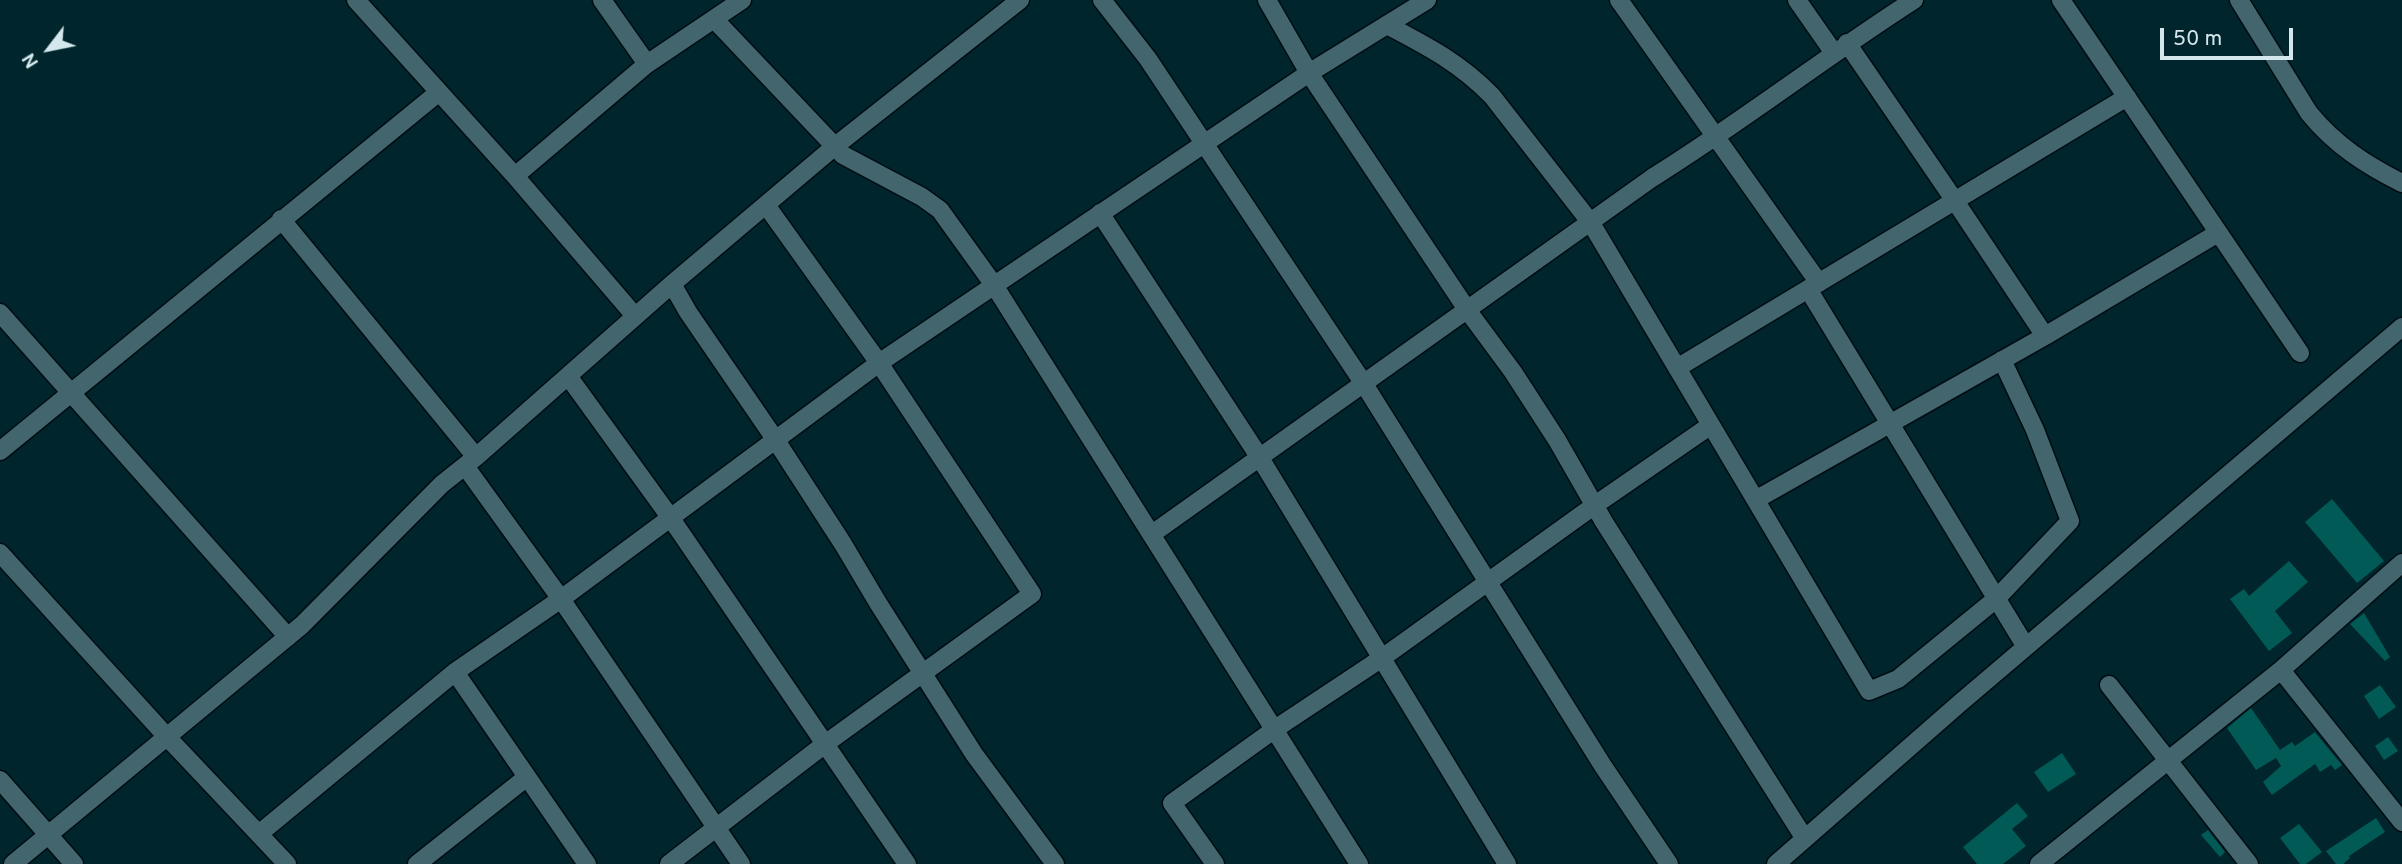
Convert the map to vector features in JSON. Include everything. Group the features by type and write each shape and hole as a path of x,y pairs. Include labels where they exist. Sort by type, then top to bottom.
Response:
{"street":[{"path":"356,0 515,176 635,316"},
{"path":"602,0 648,64"},
{"path":"515,176 648,64 742,0"},
{"path":"13,864 288,637 442,484 672,284 834,147 1020,0"},
{"path":"1102,0 1148,59 1364,384 1602,766 1669,864"},
{"path":"1267,0 1309,73 1557,440 1805,839"},
{"path":"260,832 455,672 561,599 879,363 1309,73 1427,0"},
{"path":"1619,0 1717,138 1814,286 1890,424 2026,648"},
{"path":"1797,0 1840,48 1955,201 2045,336"},
{"path":"1152,534 1652,178 1717,138 1840,48 1914,0"},
{"path":"2062,0 2300,353"},
{"path":"2239,0 2309,113 2322,129 2356,159 2402,183"},
{"path":"714,19 834,147 855,163 940,209 994,285 1359,864"},
{"path":"1387,24 1444,55 1476,80 1492,96 1591,223 1869,691 1898,679 1996,599 2070,521 2035,430 2002,360"},
{"path":"0,451 439,92"},
{"path":"1677,369 2127,97"},
{"path":"669,864 825,744 1032,594 879,363 766,205"},
{"path":"1100,213 1260,458 1507,864"},
{"path":"281,219 471,461 741,864"},
{"path":"1757,499 2045,336 2218,233"},
{"path":"672,284 843,544 974,754 1055,864"},
{"path":"0,313 288,637"},
{"path":"1776,864 2402,327"},
{"path":"568,376 670,517 906,864"},
{"path":"1212,863 1172,803 1712,425"},
{"path":"0,552 168,738 260,832 287,864"},
{"path":"2039,864 2060,858 2168,760 2281,670 2400,569"},
{"path":"2281,670 2402,822"},
{"path":"455,672 587,864"},
{"path":"2109,685 2249,864"},
{"path":"417,864 527,777"},
{"path":"0,780 74,864"}],"building":[{"path":"2332,499 2384,561 2357,583 2305,522"},
{"path":"2289,561 2308,582 2275,611 2292,633 2269,651 2230,599 2244,589 2249,596"},
{"path":"2364,613 2390,657 2385,661 2350,624"},
{"path":"2380,685 2396,707 2379,719 2364,696"},
{"path":"2251,708 2280,750 2292,742 2295,746 2315,732 2342,765 2335,770 2331,765 2320,772 2315,764 2272,795 2263,782 2281,766 2276,758 2256,770 2227,728"},
{"path":"2388,737 2398,751 2384,760 2375,746"},
{"path":"2062,753 2076,774 2048,792 2034,772"},
{"path":"2017,803 2028,816 2012,829 2026,846 2003,864 1977,864 1963,847"},
{"path":"2376,818 2385,832 2349,856 2343,864 2336,864 2326,851"},
{"path":"2299,824 2322,852 2306,864 2300,864 2280,838"},
{"path":"2208,830 2225,852 2220,857 2201,835"}]}
